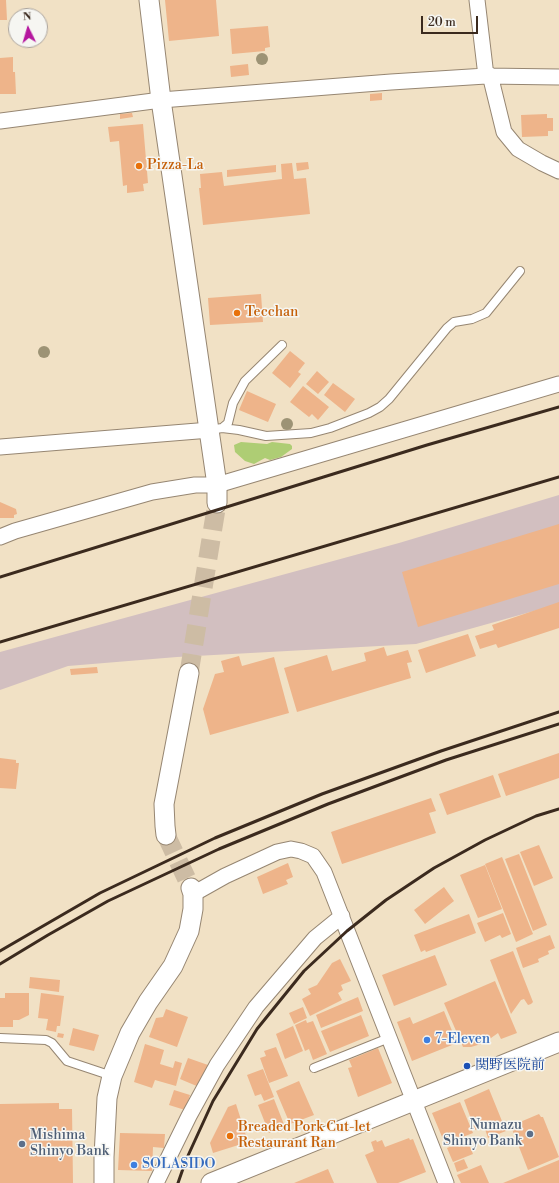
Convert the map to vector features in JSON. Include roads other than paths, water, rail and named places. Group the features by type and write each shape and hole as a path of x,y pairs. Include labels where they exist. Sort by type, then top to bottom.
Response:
{"street":[{"path":"149,0 161,100 216,429 217,494"},
{"path":"477,0 488,75 504,132 518,149 559,171"},
{"path":"0,121 161,100 488,75 559,76"},
{"path":"0,537 15,531 152,492 195,485 217,494 559,384"},
{"path":"0,447 216,429"},
{"path":"166,835 164,826 164,804 189,673"},
{"path":"104,1183 104,1157 108,1098 112,1076 130,1033 148,1002 173,966 189,931 193,909 192,891 277,852 291,849 313,856 324,872 446,1183"},
{"path":"156,1183 189,1116 217,1065 256,1007 315,938 342,916"},
{"path":"211,1183 559,1042"}],"lane":[{"path":"216,429 239,430 266,436 311,433 330,428 369,413 380,407 389,399 447,328 454,322 472,319 486,313 520,271"},
{"path":"216,429 228,423 233,403 245,381 282,345"},
{"path":"0,1038 46,1040 52,1043 67,1061 112,1076"},
{"path":"314,1068 389,1038"}],"tunnel":[{"path":"189,673 217,503"},
{"path":"166,835 191,888"}],"railway":[{"path":"0,577 427,445 559,407"},
{"path":"0,642 559,477"},
{"path":"0,951 100,893 215,838 322,794 441,751 559,712"},
{"path":"0,964 108,901 219,849 328,804 446,760 559,724"},
{"path":"178,1183 186,1160 213,1101 257,1029 304,971 347,931 386,900 434,868 485,840 536,816 559,809"}],"place":[{"name":"Pizza-La","path":"139,166"},
{"name":"Tecchan","path":"237,313"},
{"name":"7-Eleven","path":"427,1040"},
{"name":"関野医院前","path":"467,1066"},
{"name":"Numazu Shinyo Bank","path":"530,1134"},
{"name":"Breaded Pork Cut-let Restaurant Ran","path":"230,1136"},
{"name":"Mishima Shinyo Bank","path":"22,1144"},
{"name":"SOLASIDO","path":"134,1165"}]}
